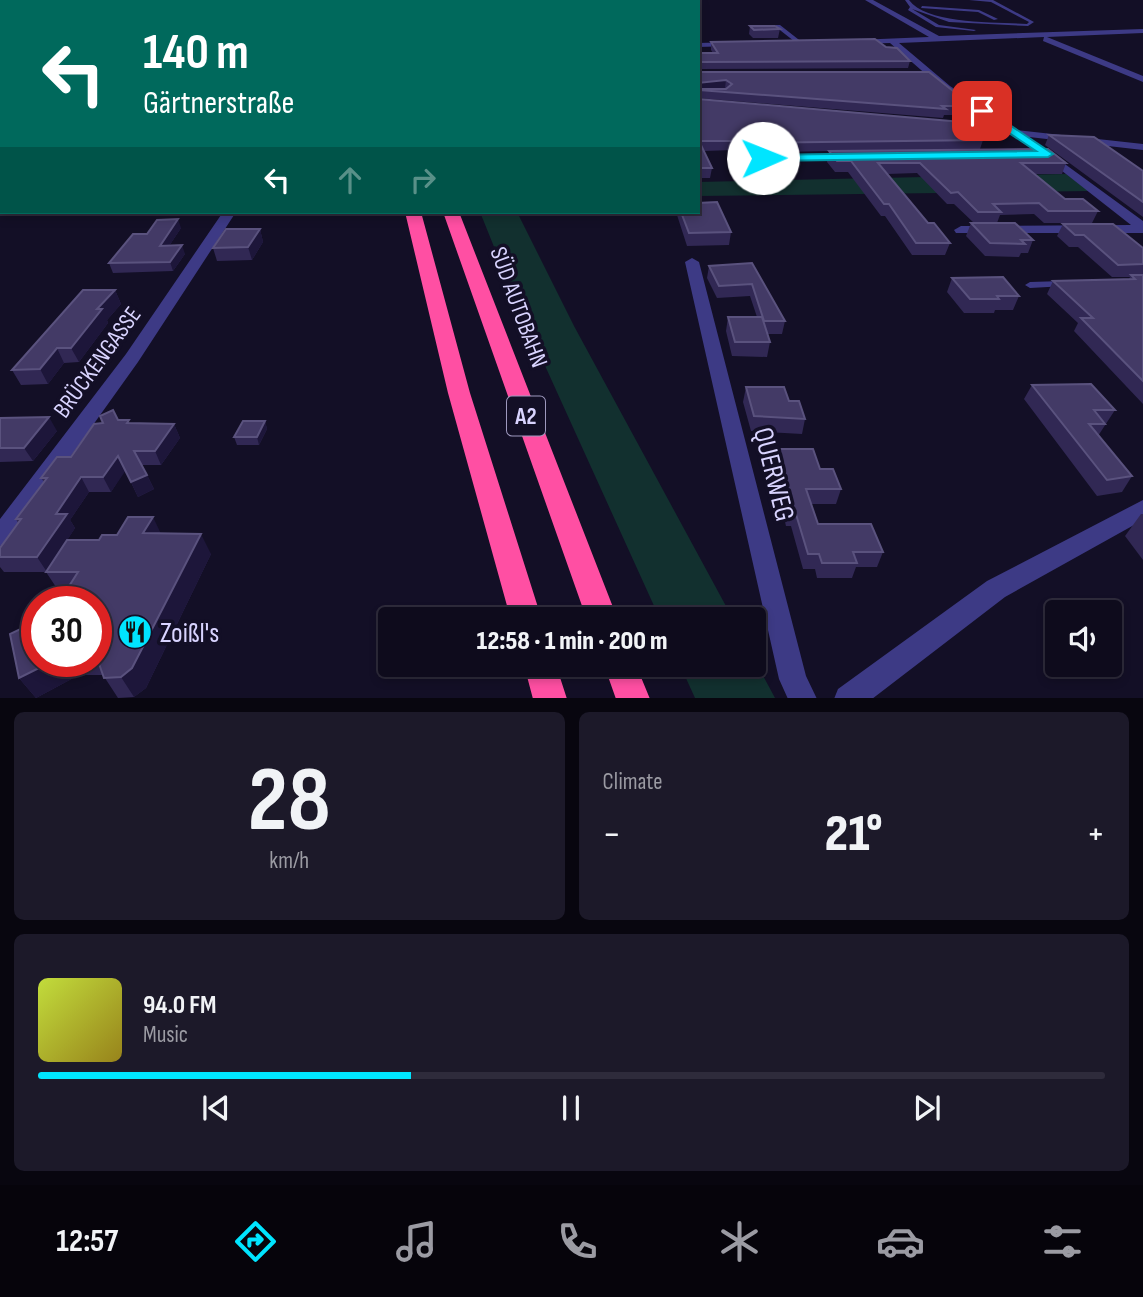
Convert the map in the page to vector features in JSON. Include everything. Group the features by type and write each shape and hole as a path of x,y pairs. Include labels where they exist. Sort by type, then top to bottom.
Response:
{"highway":[{"name":"A2","path":"414,214 459,393 523,607"},
{"name":"SÜD AUTOBAHN","path":"452,214 598,607"},
{"path":"544,677 550,698"},
{"path":"625,677 633,698"}],"street":[{"path":"868,0 938,39"},
{"path":"842,43 1143,31"},
{"path":"1040,36 1143,79"},
{"path":"892,41 947,89 1018,134 1143,229"},
{"path":"788,44 805,43"},
{"path":"700,45 749,44"},
{"path":"917,74 930,74"},
{"path":"928,122 1143,148"},
{"path":"737,158 859,157"},
{"name":"BRÜCKENGASSE","path":"0,537 132,358 228,214"},
{"path":"961,230 1143,229"},
{"name":"QUERWEG","path":"692,262 793,679 803,698"},
{"path":"848,698 996,589 1143,509"}],"lane":[{"path":"907,0 912,7 949,21 1028,25 1032,22 990,1 971,0"},
{"path":"912,7 979,11 996,19"},
{"path":"912,7 909,9 939,26 1025,32 1040,36"},
{"path":"778,26 805,43"},
{"path":"1030,285 1080,284"}],"green space":[{"path":"1066,174 1089,191 700,196 700,182"},
{"path":"481,214 518,214 574,326 726,607 655,607 517,304"},
{"path":"685,677 764,677 775,698 695,698"}],"building":[{"path":"750,26 775,26 780,29 754,30"},
{"path":"875,39 886,47 897,48 910,61 700,62 700,53 718,53 711,42"},
{"path":"700,72 929,72 972,106 942,106 946,109 700,90 726,89 732,84 726,80 700,83"},
{"path":"700,99 962,122 983,140 737,143 700,141"},
{"path":"1049,135 1094,137 1143,171 1143,202"},
{"path":"700,143 712,168 700,168"},
{"path":"1048,149 1066,163 1021,163 1065,199 1083,199 1098,211 1048,211 1039,203 993,204 1001,212 978,212 958,192 951,193 920,163 878,163 928,223 934,223 950,243 916,243 889,204 884,204 851,161 837,161 829,151"},
{"path":"742,152 780,152 788,163 748,164"},
{"path":"717,202 731,232 689,233 682,214 700,214 700,203"},
{"path":"178,219 160,246 182,245 170,262 109,263 133,234 147,234 157,220"},
{"path":"971,223 1015,223 1033,240 1021,240 1025,244 990,243"},
{"path":"1063,224 1113,224 1143,248 1143,264 1118,265 1084,235 1075,235"},
{"path":"226,229 260,229 248,247 213,248"},
{"path":"752,263 785,321 764,321 752,284 719,286 709,266"},
{"path":"1131,275 1143,275 1143,381 1081,318 1093,318 1053,281 1135,279"},
{"path":"1003,277 1019,296 970,299 952,278"},
{"path":"83,290 115,290 97,309 102,309 71,348 57,348 40,369 12,370"},
{"path":"728,317 762,317 770,342 735,342"},
{"path":"1091,384 1115,410 1094,410 1105,424 1089,424 1132,476 1107,480 1032,385"},
{"path":"746,387 784,387 789,401 799,401 805,419 754,416"},
{"path":"113,410 118,420 129,420 127,423 174,424 155,451 134,451 147,475 131,482 118,456 103,477 81,477 56,514 67,514 37,557 0,557 0,548 21,519 16,519 47,478 41,478 57,457 71,457 94,424 103,423 100,416"},
{"path":"49,417 24,448 0,448 0,418"},
{"path":"243,421 265,421 257,437 234,437"},
{"path":"774,449 813,449 820,469 833,469 841,489 806,489 818,524 871,524 883,552 853,552 857,563 822,563 819,554 808,554 795,511 790,511"},
{"path":"128,517 153,517 143,533 201,534 132,668 121,677 104,678 112,677 112,586 69,586 78,572 46,572 67,540 99,540 102,535 117,535"},
{"path":"21,629 19,678 10,634"}],"place":[{"name":"Zoißl's","path":"135,632"}],"route":[{"path":"763,158 1048,154 982,111"}]}
